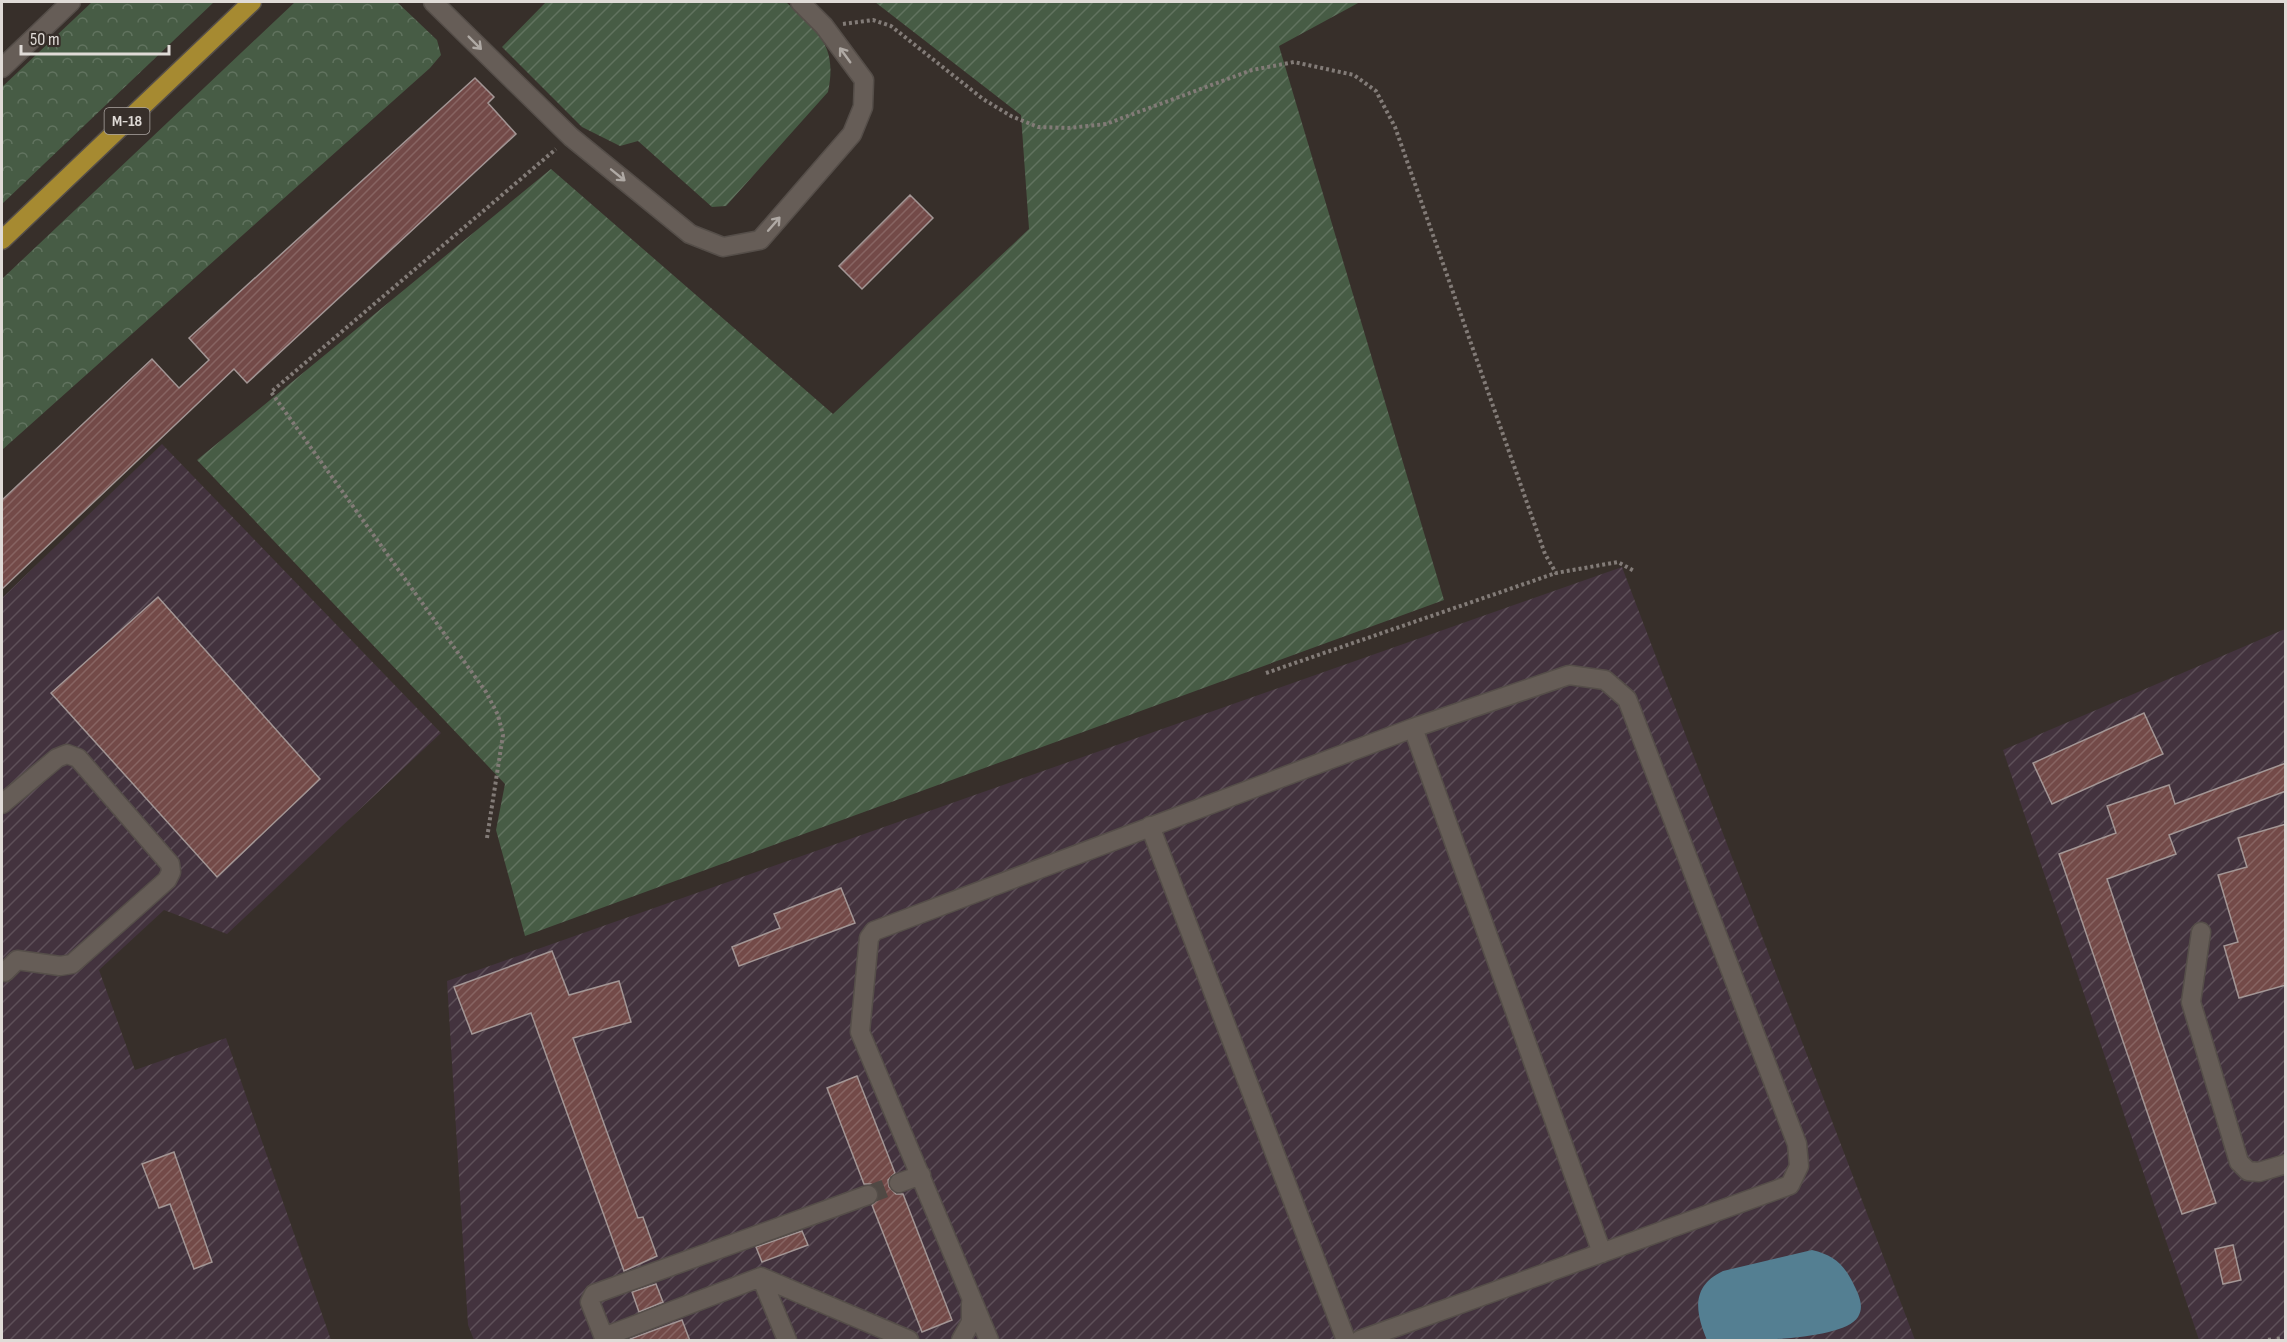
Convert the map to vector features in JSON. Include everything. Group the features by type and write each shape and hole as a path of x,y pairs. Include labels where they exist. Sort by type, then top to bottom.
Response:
{"highway":[{"name":"М-18","path":"2,240 252,2"}],"street":[{"path":"2,68 71,2"},
{"path":"434,2 571,137 690,234 723,246 760,240 852,134 863,108 864,80 824,26 800,2"},
{"path":"989,1341 860,1032 869,938 880,927 1413,728 1569,675 1605,680 1627,699 1797,1144 1800,1166 1790,1185 1360,1341"},
{"path":"1413,728 1602,1253"},
{"path":"2,804 57,758 67,754 78,758 170,864 171,872 167,880 72,964 60,966 17,960 4,972"},
{"path":"1150,825 1346,1341"},
{"path":"2201,932 2192,1002 2240,1162 2248,1171 2259,1172 2286,1164"},
{"path":"899,1183 921,1176"},
{"path":"868,1195 594,1294 591,1302 604,1339 761,1277 904,1340"},
{"path":"761,1277 787,1341"},
{"path":"961,1341 971,1322 970,1298"}],"path":[{"path":"824,26 873,20 891,26 983,99 1011,116 1038,127 1069,128 1106,124 1252,70 1294,62 1354,75 1376,91 1395,127 1545,554 1556,573"},
{"path":"487,838 503,735 498,715 486,692 271,392 571,137"},
{"path":"1266,674 1556,573 1618,562 1634,571"}],"shaded area":[{"path":"162,444 441,733 227,934 164,910 99,970 135,1070 226,1038 331,1340 2,1340 2,598"},
{"path":"1622,567 1915,1340 474,1340 468,1325 447,981"},
{"path":"2285,629 2285,1340 2199,1340 2003,750"}],"green space":[{"path":"92,2 214,2 2,204 2,87"},
{"path":"295,2 397,2 437,40 441,55 430,68 2,450 2,279"},
{"path":"546,2 786,2 816,31 827,50 830,62 828,92 726,206 712,207 638,141 620,146 582,127 502,47"},
{"path":"875,2 1360,2 1279,46 1444,600 525,936 496,830 505,784 197,460 551,169 833,414 1029,229 1021,115"}],"water":[{"path":"1812,1250 1832,1257 1845,1270 1860,1300 1861,1308 1858,1317 1848,1325 1811,1336 1763,1340 1707,1340 1700,1320 1698,1301 1705,1284 1713,1277 1723,1271"}],"building":[{"path":"475,78 494,97 488,103 516,134 247,383 234,369 2,589 2,500 152,359 179,388 209,360 189,338"},
{"path":"910,195 933,218 862,289 839,266"},
{"path":"158,597 320,779 217,877 51,693"},
{"path":"2144,713 2163,754 2052,804 2033,763"},
{"path":"2286,763 2286,791 2169,835 2176,854 2107,879 2216,1203 2182,1214 2059,854 2116,833 2107,806 2169,785 2175,804"},
{"path":"2286,824 2286,985 2239,998 2224,946 2238,942 2218,875 2247,867 2238,838"},
{"path":"841,888 855,923 739,966 732,947 780,928 774,914"},
{"path":"552,951 569,995 619,981 631,1022 573,1038 638,1218 643,1217 657,1256 624,1271 531,1013 472,1034 454,987"},
{"path":"857,1076 895,1173 888,1180 889,1187 896,1194 903,1194 952,1320 922,1332 872,1205 879,1198 878,1191 871,1184 864,1184 827,1088"},
{"path":"174,1152 212,1262 194,1269 170,1204 159,1208 142,1164"},
{"path":"802,1231 808,1245 762,1262 756,1247"},
{"path":"2233,1245 2241,1280 2223,1284 2215,1249"},
{"path":"656,1284 663,1302 639,1312 632,1292"},
{"path":"682,1320 690,1341 630,1341 630,1339"}],"tunnel":[{"path":"868,1195 899,1183"}],"railway":[{"path":"2268,1340 2286,1338"}]}
